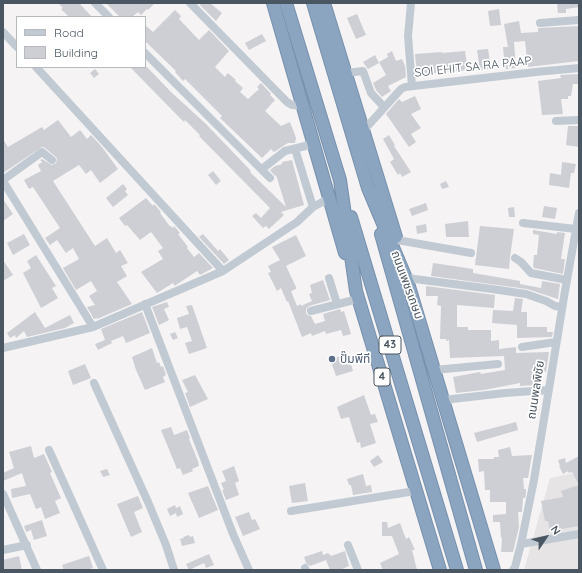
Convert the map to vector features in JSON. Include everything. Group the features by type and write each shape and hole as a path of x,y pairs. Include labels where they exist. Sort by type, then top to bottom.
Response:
{"highway":[{"path":"273,3 328,199 357,295"},
{"path":"278,3 302,58"},
{"name":"4","path":"286,3 340,180 357,295 440,570"},
{"name":"ถนนเพชรเกษม","path":"313,3 368,188 408,280 494,570"},
{"path":"318,3 324,37"},
{"path":"324,3 364,130 408,280"},
{"name":"43","path":"340,180 457,570"},
{"name":"43","path":"368,188 476,570"}],"street":[{"path":"95,3 108,16"},
{"path":"190,3 287,102 292,105 302,106"},
{"path":"411,3 408,36 412,86"},
{"path":"540,23 579,20"},
{"path":"3,32 16,46"},
{"path":"146,54 270,178"},
{"path":"37,68 223,271"},
{"name":"SOI EHIT SA RA PAAP","path":"364,130 401,89 412,86 579,68"},
{"path":"346,73 363,71 371,93 384,107"},
{"path":"556,121 579,120"},
{"path":"262,169 285,151 313,144"},
{"path":"295,149 313,207"},
{"path":"52,160 42,152 3,180 92,327"},
{"path":"4,346 92,327 223,271 297,222 313,207 328,199"},
{"name":"ถนนพลพิชัย","path":"513,570 521,544 534,480 566,280 577,232 579,213"},
{"path":"523,223 577,232"},
{"path":"396,240 471,254"},
{"path":"515,258 531,273 566,280"},
{"path":"329,278 337,304"},
{"path":"408,280 526,294 546,300 555,306 562,307"},
{"path":"312,311 337,304 357,295"},
{"path":"145,304 233,534 249,570"},
{"path":"522,347 556,342"},
{"path":"434,370 498,364"},
{"path":"94,383 148,502 166,545 174,570"},
{"path":"443,400 548,390"},
{"path":"49,450 103,570"},
{"path":"291,511 415,490"},
{"path":"3,494 37,570"},
{"path":"521,544 579,534"},
{"path":"3,550 27,545"},
{"path":"348,545 358,570"}],"shaded area":[{"path":"579,472 579,570 524,570 550,478"}],"building":[{"path":"58,3 79,3 91,16 68,16 61,9 63,8"},
{"path":"106,3 155,3 141,15 138,12 133,16 119,16"},
{"path":"201,3 210,3 222,13 216,21 200,5"},
{"path":"557,3 579,3 579,7 566,9 566,13 558,13"},
{"path":"499,9 501,25 490,26 488,11"},
{"path":"175,10 181,16 179,19 199,40 209,30 229,51 215,67 225,77 228,73 236,80 235,81 243,88 240,92 248,99 259,89 257,87 261,83 275,100 265,111 281,126 290,122 296,138 295,143 288,143 274,152 271,149 262,158 220,118 222,116 185,79 183,81 175,72 176,71 146,42 146,26 153,32"},
{"path":"357,14 366,35 356,39 347,18"},
{"path":"519,21 521,33 538,32 538,28 579,26 579,61 528,67 525,41 514,42 516,68 505,69 503,47 508,47 504,24"},
{"path":"262,34 266,41 249,50 245,43"},
{"path":"488,49 491,69 480,70 477,50"},
{"path":"392,51 396,61 402,59 405,66 406,77 388,86 391,91 382,97 376,90 373,83 386,75 379,62 388,57 387,54"},
{"path":"465,51 468,70 417,75 415,54"},
{"path":"375,55 379,63 368,69 363,62"},
{"path":"147,67 171,92 206,124 251,171 250,172 286,207 276,175 275,176 270,170 275,166 282,164 282,162 292,160 304,205 281,212 284,215 269,229 266,226 263,228 252,216 256,213 261,218 270,208 185,120 184,122 131,68"},
{"path":"95,69 99,74 94,78 90,73"},
{"path":"579,74 579,84 573,84 571,96 568,96 568,99 561,99 563,114 542,115 538,81 561,78 560,75"},
{"path":"415,96 421,109 411,114 421,128 411,134 416,142 409,147 386,114 399,99 402,102"},
{"path":"58,120 71,137 80,130 87,139 91,135 118,169 100,183 91,170 86,174 79,165 53,181 95,246 107,238 116,253 120,250 128,263 121,266 127,276 117,282 132,304 97,319 94,319 87,307 95,305 89,296 97,291 91,281 76,290 63,268 79,259 73,248 66,253 57,240 50,245 45,238 60,228 33,187 29,189 24,180 41,171 38,165 42,162 40,160 42,159 52,165 56,163 57,158 42,147 3,173 3,139 8,147 42,127 44,130"},
{"path":"568,126 579,126 579,147 566,145"},
{"path":"389,135 395,145 394,146 411,172 402,177 400,173 398,175 390,162 394,159 383,139"},
{"path":"562,162 576,164 574,173 571,173 569,188 549,185 550,173 561,175"},
{"path":"213,171 221,181 216,185 208,175"},
{"path":"446,181 449,187 442,189 440,184"},
{"path":"123,184 127,189 125,191 128,195 113,207 106,198"},
{"path":"146,198 161,212 160,213 169,225 173,228 174,226 180,233 178,234 194,257 199,253 213,268 200,275 197,271 175,286 173,283 157,293 141,272 163,259 158,251 163,248 151,232 140,240 119,218"},
{"path":"3,199 13,214 3,221"},
{"path":"426,203 428,210 412,216 409,209"},
{"path":"544,206 557,208 555,219 542,217"},
{"path":"514,207 515,217 509,217 508,208"},
{"path":"468,221 469,237 446,237 445,224"},
{"path":"426,224 427,232 417,234 416,226"},
{"path":"480,226 514,229 509,269 475,265"},
{"path":"533,230 557,234 557,232 565,233 561,259 565,259 563,274 534,268 534,255 537,255 539,235 533,234"},
{"path":"24,234 30,245 13,255 7,243"},
{"path":"203,234 218,251 220,249 229,260 224,264 199,237"},
{"path":"296,235 306,256 286,266 296,287 296,289 291,291 297,306 301,304 301,306 312,301 309,294 312,293 310,285 323,280 330,300 309,306 306,309 307,315 311,316 315,324 325,321 323,314 340,309 341,312 344,311 351,334 343,336 341,330 326,334 325,331 312,336 311,333 302,337 288,301 287,302 281,288 277,291 268,273 271,272 268,266 280,260 272,247"},
{"path":"36,255 56,286 52,288 58,298 41,308 23,273 31,268 27,261"},
{"path":"3,260 13,275 3,281"},
{"path":"433,263 473,269 473,273 520,281 520,284 541,288 542,281 560,284 558,299 527,289 431,276"},
{"path":"426,286 495,295 494,308 457,305 457,327 468,327 468,330 491,330 491,341 499,340 499,349 516,347 516,353 549,352 546,372 537,371 537,385 520,386 520,383 484,390 456,393 453,377 480,372 481,374 505,370 504,356 450,358 449,340 446,341 446,339 440,339 441,306 437,305 438,296 426,296"},
{"path":"515,298 523,299 521,312 527,312 527,327 547,327 547,332 553,332 552,337 517,338 517,325 492,323 493,310 513,311"},
{"path":"167,302 169,307 164,309 169,320 159,325 152,307"},
{"path":"192,305 207,348 189,354 185,343 192,341 187,327 180,329 177,318 189,314 186,306"},
{"path":"35,312 45,328 70,315 74,323 65,328 27,337 24,331 16,338 15,335 10,338 7,333"},
{"path":"142,312 150,333 126,343 123,336 111,341 112,343 98,350 95,344 105,340 101,329"},
{"path":"175,332 178,338 173,340 170,334"},
{"path":"152,348 157,363 159,362 161,367 163,366 166,375 163,377 165,382 145,390 132,357"},
{"path":"348,354 353,371 336,376 330,359"},
{"path":"85,364 91,378 73,385 68,371"},
{"path":"195,375 208,399 190,407 185,393 188,392 182,380"},
{"path":"364,395 371,415 375,414 378,422 370,424 376,443 361,448 360,442 357,443 349,417 341,419 337,407"},
{"path":"516,422 518,430 477,442 474,433"},
{"path":"171,427 174,435 187,430 198,461 199,466 192,469 193,471 183,475 180,468 177,469 161,430"},
{"path":"31,446 34,458 44,454 52,472 50,473 61,498 55,501 60,513 45,519 41,507 36,509 30,494 12,498 11,489 26,486 22,473 3,481 3,473 14,468 9,452"},
{"path":"510,447 512,456 532,455 528,478 523,478 526,494 525,498 523,498 522,512 518,512 519,527 513,552 501,552 502,538 500,522 493,522 493,515 506,514 506,502 490,502 490,490 485,490 484,471 479,472 478,459 494,459 494,457 499,457 498,450"},
{"path":"378,455 383,462 374,467 370,461"},
{"path":"579,456 579,485 572,472 569,473 568,471 563,474 558,460 565,458 566,463"},
{"path":"234,466 239,481 235,483 239,495 226,500 221,483 226,481 222,471"},
{"path":"107,469 110,475 103,477 100,471"},
{"path":"363,474 366,486 371,485 372,492 353,495 351,485 349,485 347,479"},
{"path":"305,483 308,501 292,503 289,486"},
{"path":"579,485 579,526 550,531 548,521 545,521 541,501 563,497 561,491"},
{"path":"208,486 218,510 199,518 188,493"},
{"path":"138,496 143,508 134,512 142,532 131,537 117,504"},
{"path":"175,505 176,508 180,506 183,514 177,517 176,513 170,516 167,509"},
{"path":"249,512 252,520 255,519 260,529 243,536 235,517"},
{"path":"42,520 47,536 34,540 31,530 26,532 24,526"},
{"path":"382,522 387,522 388,528 400,523 406,539 409,537 415,550 412,550 417,570 383,570 380,563 399,554 392,536 382,536"},
{"path":"189,535 190,537 193,536 195,543 182,546 180,539"},
{"path":"322,551 323,555 328,553 331,556 345,551 349,566 340,570 330,570 326,560 310,566 306,563 304,557"},
{"path":"209,554 214,565 206,568 204,563 189,570 186,564"},
{"path":"19,556 22,570 3,570 3,560"},
{"path":"89,556 93,568 87,570 64,570 62,565"}],"place":[{"name":"ปั๊มพีที","path":"332,359"}]}
